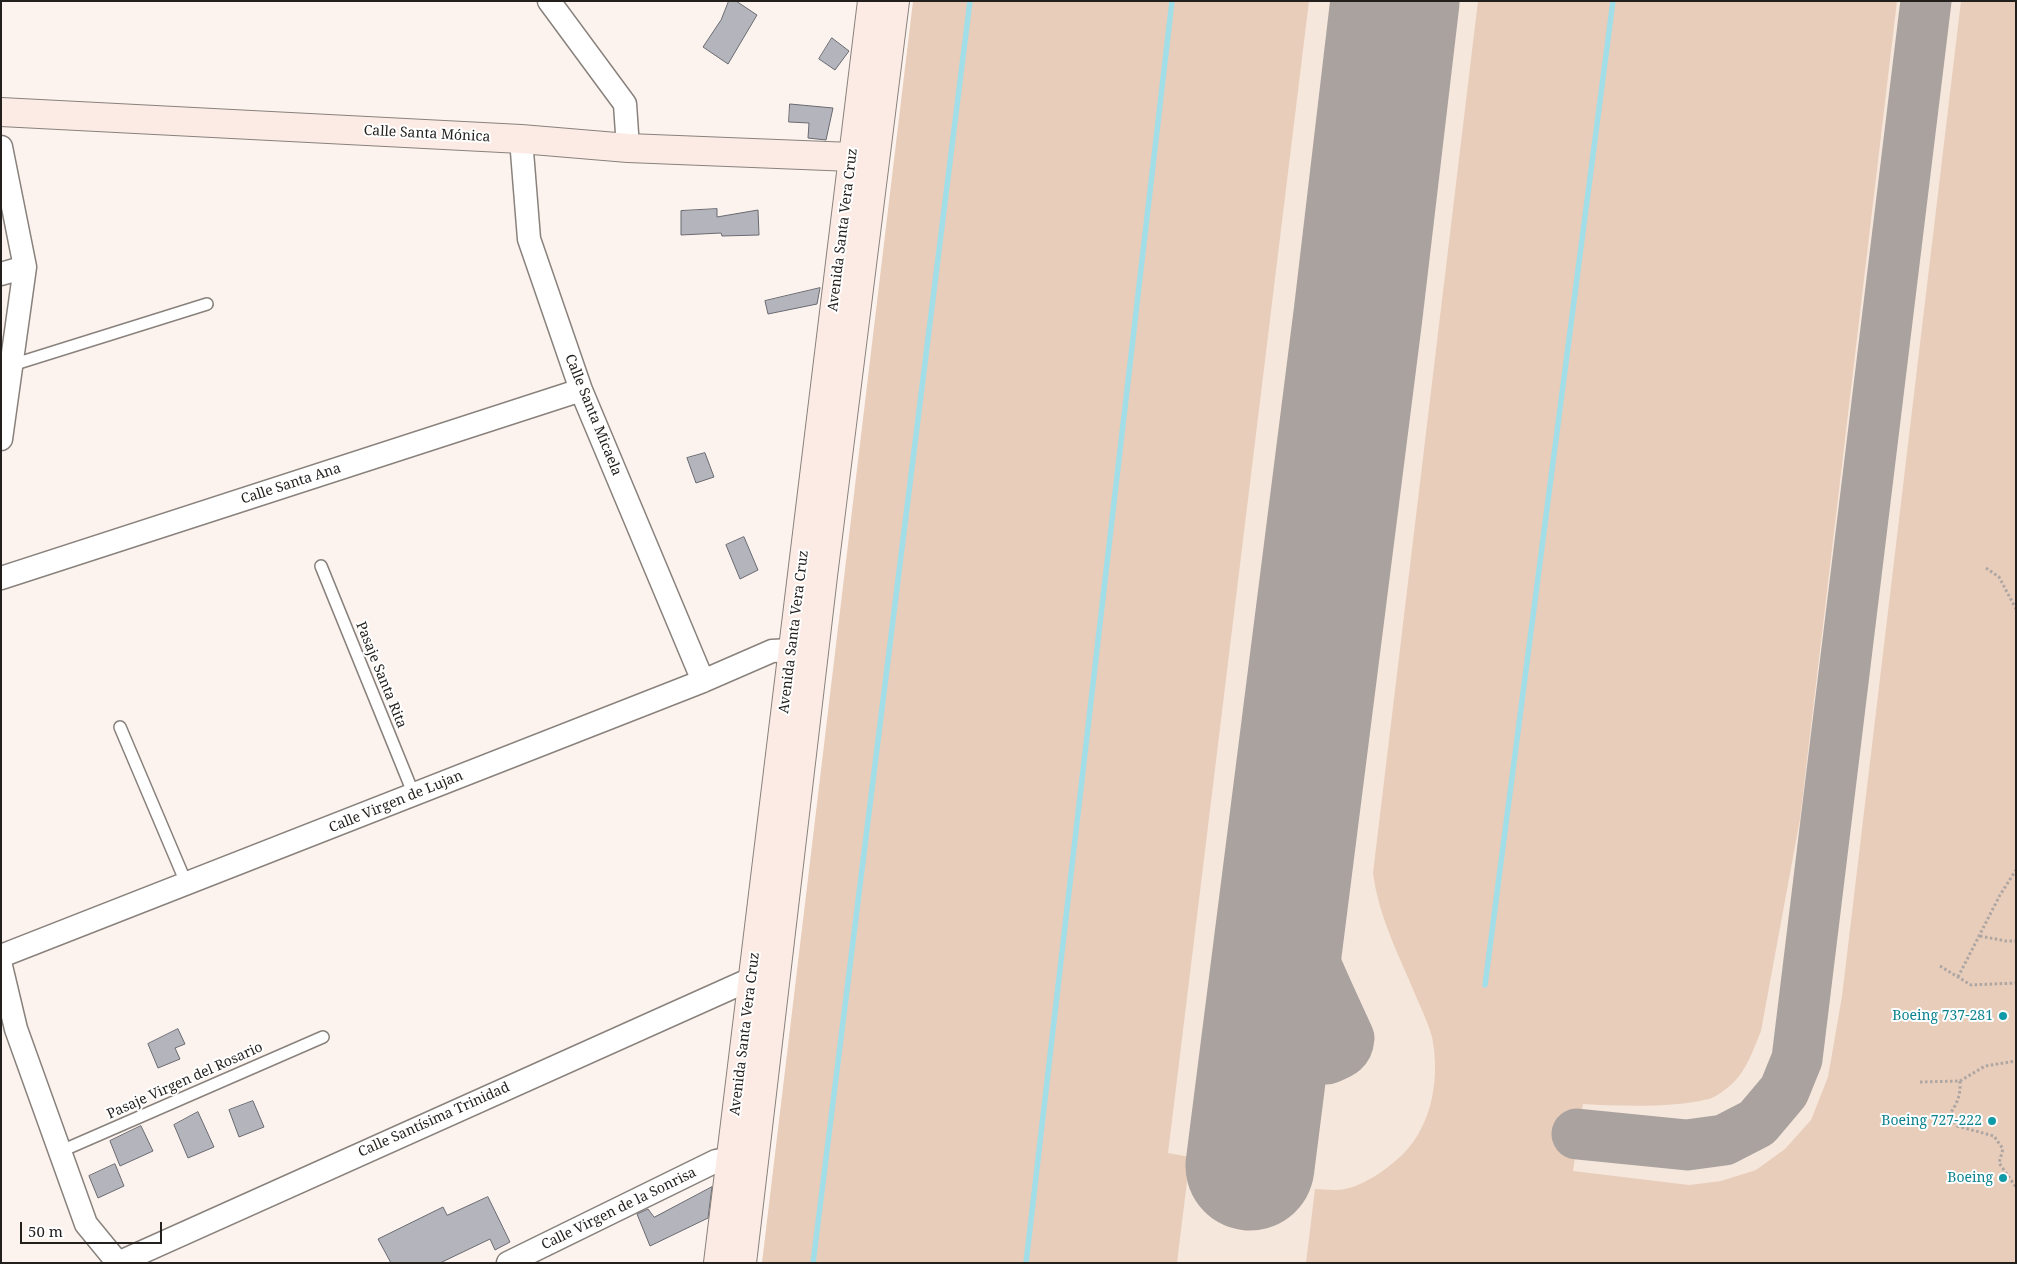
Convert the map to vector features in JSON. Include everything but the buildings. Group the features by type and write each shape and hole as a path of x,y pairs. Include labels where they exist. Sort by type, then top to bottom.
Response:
{"main road":[{"name":"Avenida Santa Vera Cruz","path":"718,1263 791,650 872,1"},
{"name":"Avenida Santa Vera Cruz","path":"742,1263 824,566 895,1"},
{"name":"Calle Santa Mónica","path":"1,112 521,139 628,148 852,158"}],"street":[{"path":"549,1 625,104 628,148"},
{"name":"Calle Santa Micaela","path":"521,139 529,239 581,390 703,681"},
{"path":"1,147 25,267 1,439"},
{"path":"1,274 25,267"},
{"name":"Calle Santa Ana","path":"1,578 581,390"},
{"name":"Calle Virgen de Lujan","path":"1,956 703,681 772,651 791,650"},
{"path":"1,966 8,1032 59,1152 86,1224 118,1263"},
{"name":"Calle Santísima Trinidad","path":"118,1263 718,992 751,979"},
{"name":"Calle Virgen de la Sonrisa","path":"508,1263 716,1161 730,1158"}],"lane":[{"path":"12,365 207,304"},
{"name":"Pasaje Santa Rita","path":"321,566 414,795"},
{"path":"120,727 187,884"},
{"name":"Pasaje Virgen del Rosario","path":"59,1152 323,1037"}],"path":[{"path":"1986,568 1999,577 2016,609"},
{"path":"1958,977 2000,895 2016,870"},
{"path":"1980,936 2016,941"},
{"path":"1940,966 1971,985 2016,983"},
{"path":"1920,1082 1960,1081 1985,1066 2016,1061"},
{"path":"1960,1081 1957,1103 1949,1115 1957,1126 1994,1136 2003,1149 1999,1163 2016,1187"}],"shaded area":[{"path":"913,1 1309,1 1168,1153 1190,1157 1177,1263 762,1263"},
{"path":"914,1 2016,1 2016,1263 762,1263"},
{"path":"1478,1 1897,1 1800,819 1761,1031 1742,1072 1732,1084 1712,1098 1695,1102 1663,1105 1583,1104 1573,1171 1689,1185 1721,1181 1756,1170 1785,1149 1811,1120 1828,1077 1842,996 1961,1 2016,1 2016,1263 1306,1263 1315,1189 1338,1190 1353,1187 1384,1170 1403,1154 1413,1142 1421,1129 1432,1099 1435,1068 1431,1032 1385,923 1373,873"}],"waterway":[{"path":"813,1263 970,1"},
{"path":"1026,1263 1172,1"},
{"path":"1485,985 1613,1"}],"taxiway":[{"path":"1577,1134 1687,1145 1724,1140 1757,1123 1784,1091 1797,1059 1926,1"},
{"path":"1287,877 1298,919 1322,979 1349,1038 1345,1049 1327,1059"}],"runway":[{"path":"1250,1166 1358,315 1395,1"}],"place":[{"name":"Boeing 737-281","path":"2003,1016"},
{"name":"Boeing 727-222","path":"1992,1121"},
{"name":"Boeing","path":"2003,1178"}]}
